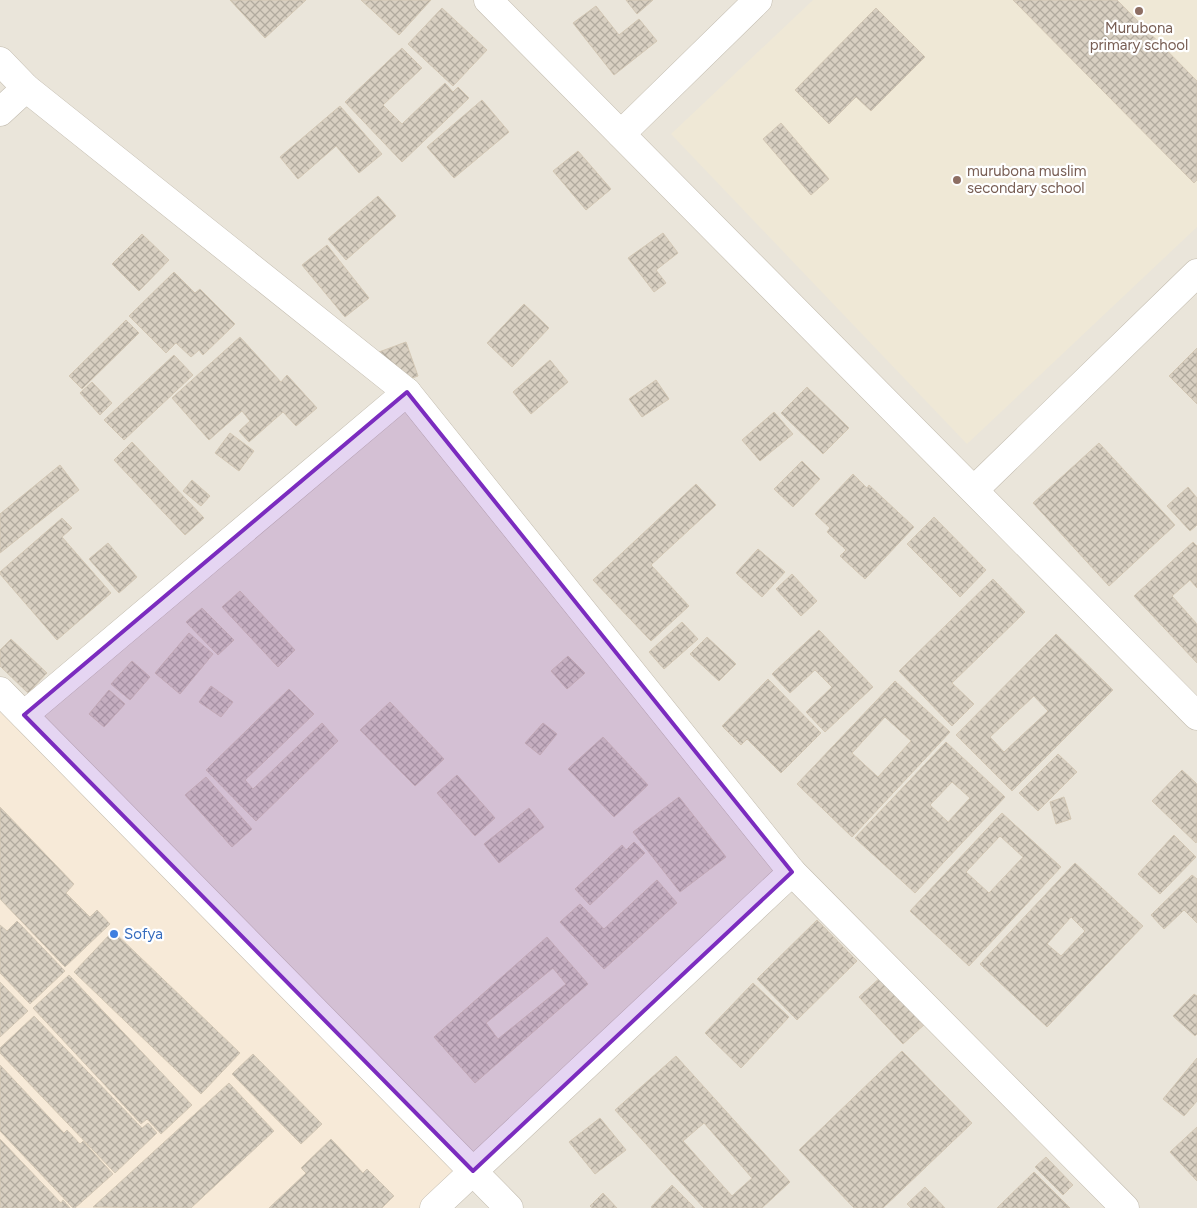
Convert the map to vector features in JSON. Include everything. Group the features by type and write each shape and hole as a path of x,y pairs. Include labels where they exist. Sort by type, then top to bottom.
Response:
{"street":[{"path":"488,0 1197,716"},
{"path":"621,134 758,0"},
{"path":"0,61 26,88 407,392 792,872 1125,1208"},
{"path":"0,112 26,88"},
{"path":"974,490 1197,273"},
{"path":"24,715 407,392"},
{"path":"0,691 509,1208"},
{"path":"434,1208 792,872"}],"highlighted area":[{"path":"407,392 792,872 473,1171 24,715"}],"shaded area":[{"path":"0,0 1197,0 1197,1208 0,1208"},
{"name":"murubona muslim secondary school","path":"813,0 1197,0 1197,227 967,444 671,134"},
{"name":"Sofya","path":"0,697 458,1172 419,1208 0,1208"}],"building":[{"path":"230,0 306,0 265,38"},
{"path":"361,0 431,0 399,35"},
{"path":"626,0 653,0 637,14"},
{"path":"1013,0 1117,0 1197,81 1197,180 1194,183"},
{"path":"596,6 619,35 639,19 657,41 614,75 573,23"},
{"path":"442,8 487,50 453,86 408,44"},
{"path":"876,8 925,57 871,111 856,97 829,124 795,90"},
{"path":"402,48 422,68 383,105 402,124 445,83 453,92 458,87 469,98 402,162 345,102"},
{"path":"482,100 509,132 454,178 427,147"},
{"path":"340,106 382,154 359,173 336,146 298,179 280,157"},
{"path":"781,123 829,179 811,195 763,139"},
{"path":"578,151 611,189 586,210 553,171"},
{"path":"378,196 396,216 346,260 328,239"},
{"path":"663,233 678,253 656,270 666,283 654,292 628,258"},
{"path":"142,234 169,260 139,291 112,264"},
{"path":"327,245 369,298 345,317 302,265"},
{"path":"174,272 195,293 200,289 235,324 203,355 199,350 191,357 176,343 166,353 129,316"},
{"path":"524,304 549,328 512,367 487,343"},
{"path":"126,320 139,333 82,389 69,376"},
{"path":"240,337 281,382 287,375 317,408 296,426 283,412 249,442 239,431 250,421 242,411 209,440 172,398"},
{"path":"406,342 418,376 392,385 379,352"},
{"path":"1197,348 1197,404 1169,376"},
{"path":"174,355 193,375 124,440 104,420"},
{"path":"550,360 568,382 531,414 513,392"},
{"path":"656,380 669,399 642,417 629,399"},
{"path":"92,382 112,403 100,415 80,393"},
{"path":"807,387 849,428 823,454 781,413"},
{"path":"774,412 793,434 760,461 742,440"},
{"path":"230,433 254,451 239,471 215,453"},
{"path":"132,442 204,518 185,535 114,460"},
{"path":"1099,443 1175,525 1109,586 1033,503"},
{"path":"802,461 820,479 793,507 774,489"},
{"path":"60,465 79,490 0,553 0,514"},
{"path":"853,474 867,488 869,485 914,527 865,579 840,556 846,550 827,532 830,528 815,514"},
{"path":"192,480 210,496 201,506 183,491"},
{"path":"696,484 716,505 651,565 689,606 651,641 593,580"},
{"path":"1188,487 1197,498 1197,525 1190,531 1167,506"},
{"path":"934,517 986,570 960,597 907,544"},
{"path":"62,518 72,528 62,537 111,593 57,640 0,572"},
{"path":"1193,542 1197,546 1197,588 1190,580 1172,596 1197,624 1197,663 1134,596"},
{"path":"108,543 137,577 119,593 89,559"},
{"path":"758,549 785,572 762,597 736,573"},
{"path":"792,574 817,601 801,616 776,589"},
{"path":"993,579 1025,612 952,683 974,704 952,726 899,671"},
{"path":"240,591 295,650 278,667 222,607"},
{"path":"202,608 234,640 218,655 186,622"},
{"path":"682,622 698,639 664,669 649,652"},
{"path":"819,630 873,687 825,732 806,712 832,687 815,670 790,693 772,674"},
{"path":"189,633 213,654 180,694 155,673"},
{"path":"1056,634 1113,690 1012,791 956,735","holes":["1034,696 1048,711 1004,752 990,737"]},
{"path":"707,637 736,664 719,681 690,654"},
{"path":"11,639 47,673 28,693 0,666 0,650"},
{"path":"568,656 585,673 567,689 551,671"},
{"path":"132,661 150,677 130,700 111,684"},
{"path":"768,679 821,733 781,773 747,739 741,745 722,726"},
{"path":"895,681 950,732 852,837 797,784","holes":["885,717 911,741 878,777 852,753"]},
{"path":"211,686 233,702 221,717 199,702"},
{"path":"289,689 314,714 245,780 253,789 322,723 338,741 256,821 206,770"},
{"path":"109,690 125,704 104,727 89,714"},
{"path":"390,702 444,759 415,786 360,730"},
{"path":"543,723 557,734 540,755 525,743"},
{"path":"603,737 648,785 614,817 568,769"},
{"path":"946,742 1005,797 915,893 855,838","holes":["952,782 970,798 948,822 930,805"]},
{"path":"1058,754 1077,772 1038,811 1019,793"},
{"path":"1182,770 1197,784 1196,843 1152,801"},
{"path":"457,775 495,818 475,836 437,793"},
{"path":"206,777 252,829 232,847 185,795"},
{"path":"679,797 726,857 680,892 633,832"},
{"path":"1064,797 1071,819 1056,824 1050,802"},
{"path":"0,807 74,884 66,893 90,917 97,910 110,924 65,967 0,899"},
{"path":"529,808 544,827 499,863 484,844"},
{"path":"1002,813 1061,867 969,966 910,911","holes":["1000,836 1023,857 989,893 966,872"]},
{"path":"1174,835 1196,857 1160,894 1138,874"},
{"path":"634,842 645,853 590,905 575,889 622,845 626,850"},
{"path":"1075,863 1143,926 1047,1027 980,964","holes":["1071,917 1085,931 1061,956 1047,944"]},
{"path":"1192,875 1197,879 1197,923 1184,910 1164,929 1151,915"},
{"path":"657,880 677,903 604,969 560,922 580,904 604,929"},
{"path":"817,920 857,961 797,1020 757,979"},
{"path":"17,921 65,971 30,1004 0,973 0,925 7,931"},
{"path":"113,931 240,1053 201,1094 74,972"},
{"path":"547,937 588,984 475,1083 434,1037","holes":["553,968 566,984 498,1039 486,1023"]},
{"path":"69,975 192,1105 161,1134 147,1119 141,1124 33,1008"},
{"path":"882,976 926,1023 903,1044 859,997"},
{"path":"0,982 28,1011 0,1037"},
{"path":"753,983 789,1017 741,1068 705,1033"},
{"path":"1194,994 1197,996 1197,1034 1195,1036 1173,1016"},
{"path":"34,1016 142,1128 148,1123 157,1133 115,1173 0,1053 0,1048"},
{"path":"902,1051 972,1123 883,1208 854,1208 799,1150"},
{"path":"253,1054 322,1124 301,1144 232,1074"},
{"path":"676,1056 790,1182 762,1208 704,1208 615,1110","holes":["704,1123 752,1178 732,1196 683,1141"]},
{"path":"1197,1058 1197,1101 1184,1116 1163,1099"},
{"path":"0,1065 64,1133 67,1130 80,1144 83,1141 113,1174 75,1208 0,1131"},
{"path":"229,1083 274,1131 191,1208 93,1207"},
{"path":"600,1118 626,1150 595,1174 569,1142"},
{"path":"1197,1127 1197,1181 1170,1152"},
{"path":"0,1139 61,1203 63,1200 70,1208 0,1208"},
{"path":"331,1139 363,1173 367,1169 394,1196 382,1208 269,1208 306,1173 301,1168"},
{"path":"1046,1157 1073,1185 1063,1195 1035,1167"},
{"path":"1034,1172 1070,1208 997,1208"},
{"path":"672,1185 695,1208 651,1207"},
{"path":"925,1187 945,1208 911,1208 907,1204"},
{"path":"603,1193 617,1208 592,1208 590,1206"}],"place":[{"name":"Murubona primary school","path":"1139,11"},
{"name":"murubona muslim secondary school","path":"957,180"},
{"name":"Sofya","path":"114,934"}]}
